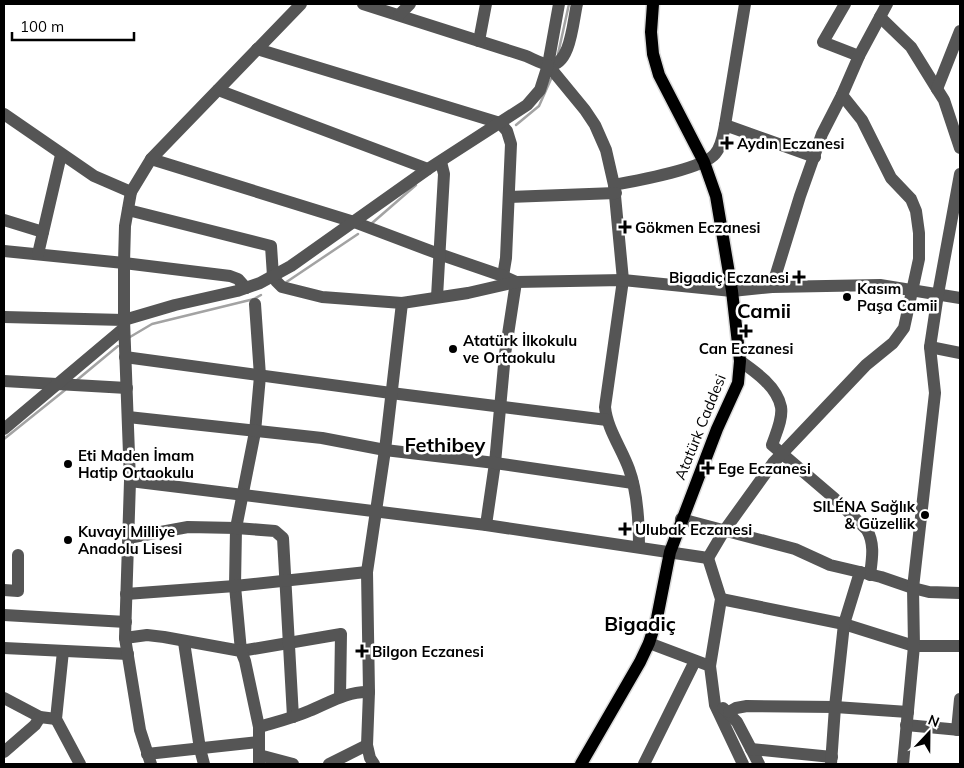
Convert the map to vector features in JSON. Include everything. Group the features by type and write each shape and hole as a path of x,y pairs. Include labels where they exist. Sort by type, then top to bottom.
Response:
{"main road":[{"name":"Atatürk Caddesi","path":"581,764 649,643 657,618 670,552 681,519 717,429 738,384 740,360 732,291 716,196 704,162 659,75 653,54 651,32 653,4"}],"street":[{"path":"259,742 199,747 149,759 140,730 125,638 130,481 124,324 125,226 131,192 151,159 301,4"},
{"path":"363,4 548,65 595,125 606,150 615,189 622,280 606,401 607,420 630,470 639,528 639,547"},
{"path":"399,15 410,4"},
{"path":"479,41 486,4"},
{"path":"4,429 124,324 175,305 246,288 273,276 354,222 428,169 527,105 540,90 548,65 559,4"},
{"path":"548,65 557,63 567,53 577,4"},
{"path":"509,197 615,189 704,162 712,157 719,148 725,125 745,4"},
{"path":"845,4 822,42 859,56"},
{"path":"772,287 800,196 827,121 887,4"},
{"path":"880,17 911,47 944,100 960,148"},
{"path":"937,89 960,31"},
{"path":"257,48 500,124 507,131 511,144 506,258 503,276"},
{"path":"218,90 428,169"},
{"path":"743,764 715,705 710,666 721,599 708,558 724,531 783,453 866,365 893,342 904,328 918,258 919,234 916,211 911,199 892,178 862,120 842,95"},
{"path":"4,114 94,176 131,192"},
{"path":"725,125 815,157"},
{"path":"38,254 62,155"},
{"path":"151,159 354,222 516,282"},
{"path":"437,297 444,174 441,162"},
{"path":"903,764 914,646 914,588 935,393 930,347 960,174"},
{"path":"128,210 271,246 273,276 276,281 282,287 322,297 402,303 468,293 516,282 622,280 732,291 772,287 880,285 960,298"},
{"path":"4,220 44,232"},
{"path":"4,250 230,276 238,279 246,288"},
{"path":"486,525 495,463 499,407 516,282"},
{"path":"374,764 370,758 367,745 369,692 367,572 385,450 402,303"},
{"path":"255,304 260,376 255,432 236,528 235,586 241,651 245,660 259,727 259,760 294,764"},
{"path":"4,317 124,324"},
{"path":"930,347 960,353"},
{"path":"125,358 391,394 607,420"},
{"path":"740,360 757,372 773,390 781,407 780,422 772,445 834,498 867,530 873,546 865,573 844,624 835,707 832,761 751,749"},
{"path":"4,381 127,388"},
{"path":"128,417 322,438 385,450 495,463 633,483"},
{"path":"130,481 486,525 708,558"},
{"path":"681,519 795,550 830,565 865,573 914,588 929,592 960,594"},
{"path":"128,538 188,527 236,528 275,531 280,534 283,538 286,580 293,717"},
{"path":"4,590 18,591 18,555"},
{"path":"126,594 235,586 367,572"},
{"path":"721,599 844,624 914,646 960,646"},
{"path":"4,615 126,622"},
{"path":"125,638 164,637 241,651 341,634 340,697"},
{"path":"184,642 199,747 204,764"},
{"path":"649,643 710,666"},
{"path":"4,648 128,654"},
{"path":"63,651 56,719 80,764"},
{"path":"644,764 695,661"},
{"path":"259,727 293,717 340,697 353,693 369,692"},
{"path":"4,698 40,717 56,719"},
{"path":"906,725 958,730 960,699"},
{"path":"715,705 729,712 737,722 759,764"},
{"path":"729,712 736,708 747,706 835,707 908,712"},
{"path":"4,752 35,725 40,717"},
{"path":"329,764 367,745"}],"waterway":[{"path":"558,54 569,4"},
{"path":"516,125 539,106 551,79"},
{"path":"371,224 416,185"},
{"path":"285,283 358,234"},
{"path":"130,337 152,324 254,299 261,295"},
{"path":"77,380 118,346"},
{"path":"4,439 65,390"}],"place":[{"name":"Aydın Eczanesi","path":"727,143"},
{"name":"Gökmen Eczanesi","path":"625,227"},
{"name":"Bigadiç Eczanesi","path":"799,277"},
{"name":"Kasım Paşa Camii","path":"847,297"},
{"name":"Can Eczanesi","path":"746,331"},
{"name":"Atatürk İlkokulu ve Ortaokulu","path":"453,349"},
{"name":"Eti Maden İmam Hatip Ortaokulu","path":"68,464"},
{"name":"Ege Eczanesi","path":"708,468"},
{"name":"SILÉNA Sağlık & Güzellik","path":"925,515"},
{"name":"Ulubak Eczanesi","path":"625,529"},
{"name":"Kuvayi Milliye Anadolu Lisesi","path":"68,540"},
{"name":"Bilgon Eczanesi","path":"362,651"}],"district":[{"name":"Camii","path":"764,310"},
{"name":"Fethibey","path":"445,444"},
{"name":"Bigadiç","path":"640,623"}]}
